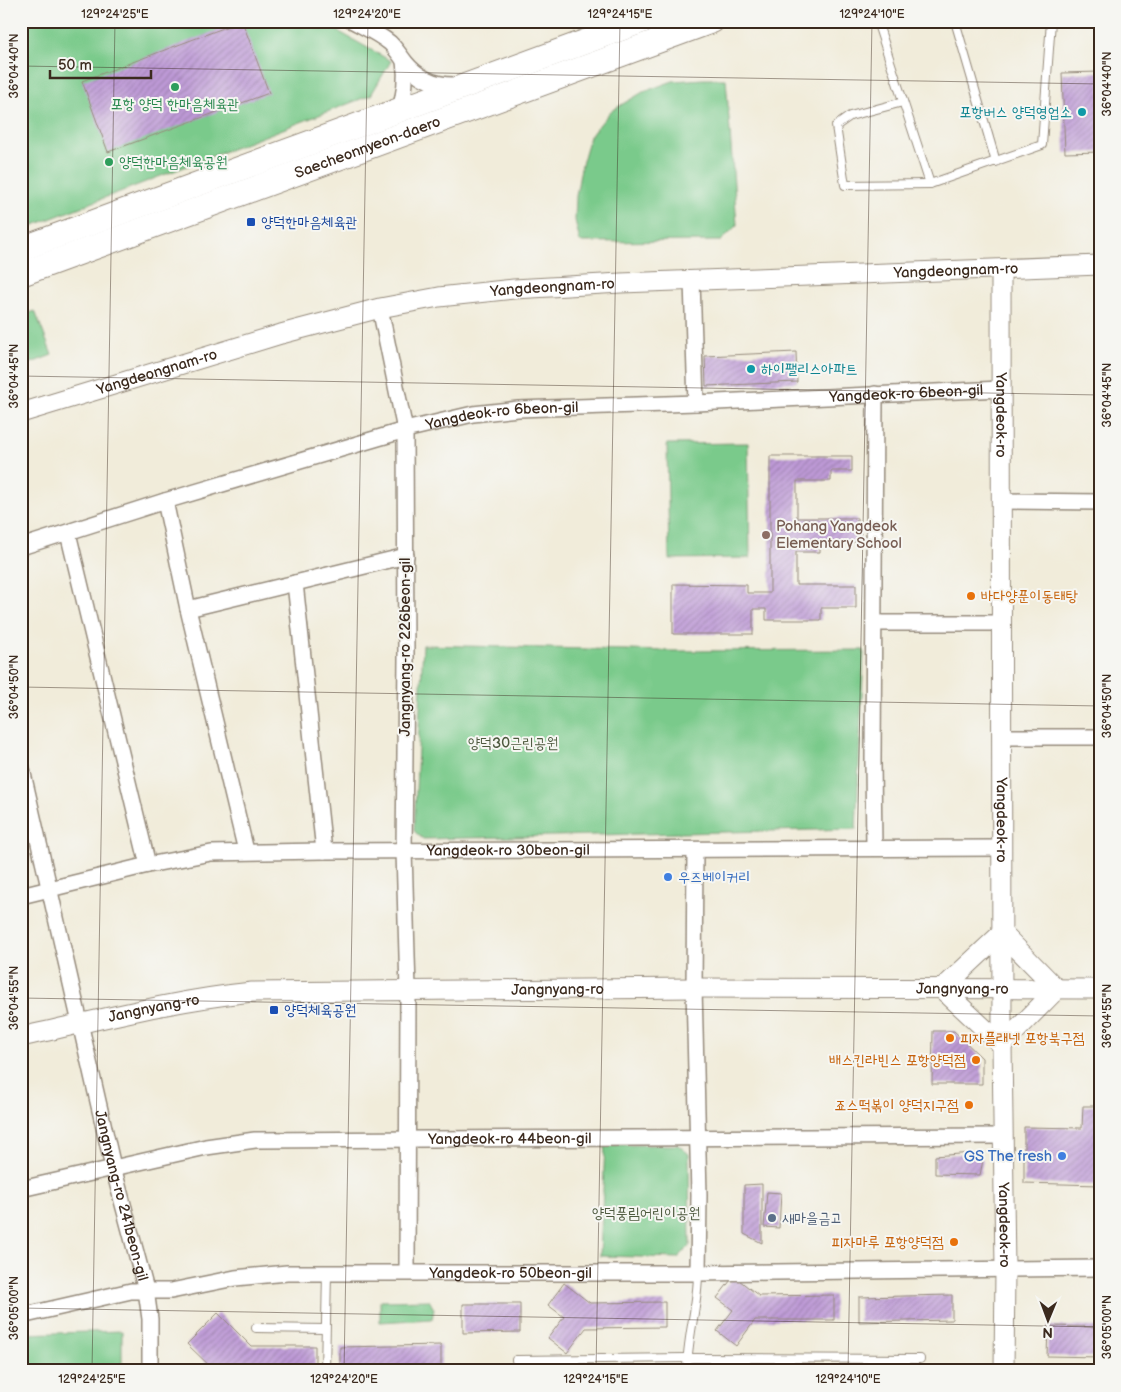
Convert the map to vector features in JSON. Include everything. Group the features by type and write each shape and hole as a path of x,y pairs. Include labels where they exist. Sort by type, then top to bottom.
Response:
{"main road":[{"name":"Saecheonnyeon-daero","path":"21,250 642,21"},
{"name":"Saecheonnyeon-daero","path":"21,274 712,21"}],"street":[{"path":"353,21 392,45 417,74 435,84 447,86 467,85"},
{"path":"400,111 405,92 406,72 404,60"},
{"name":"Yangdeongnam-ro","path":"21,413 281,334 380,308 439,297 514,289 1100,264"},
{"name":"Yangdeok-ro","path":"1001,269 1004,1371"},
{"path":"692,281 696,403"},
{"name":"Jangnyang-ro 226beon-gil","path":"380,308 406,430 404,851 408,990 407,1272"},
{"name":"Yangdeok-ro 6beon-gil","path":"21,547 406,430 473,414 518,409 1001,389"},
{"path":"874,848 872,762 875,394"},
{"path":"1001,501 1100,502"},
{"path":"165,502 188,609 246,851"},
{"path":"68,533 148,865"},
{"path":"188,609 406,556"},
{"path":"295,583 324,851"},
{"path":"874,623 1002,623"},
{"path":"1002,737 1100,736"},
{"name":"Jangnyang-ro 241beon-gil","path":"21,765 113,1167 146,1290 150,1319 150,1371"},
{"name":"Yangdeok-ro 30beon-gil","path":"21,896 148,865 212,853 246,851 1002,848"},
{"path":"695,850 694,988 698,1137 698,1273"},
{"path":"1002,933 1057,989 1002,1045 942,989 1002,933"},
{"name":"Jangnyang-ro","path":"21,1037 172,1003 244,992 285,990 1100,989"},
{"name":"Yangdeok-ro 44beon-gil","path":"21,1189 113,1167 236,1142 277,1140 1002,1136"},
{"name":"Yangdeok-ro 50beon-gil","path":"21,1316 131,1291 171,1291 226,1279 326,1272 698,1273 1100,1268"}],"lane":[{"path":"876,21 930,184"},
{"path":"955,21 996,162"},
{"path":"904,102 850,116 836,126 845,185 930,184 1042,145 1051,21"},
{"path":"325,1371 326,1272"},
{"path":"687,1371 687,1358 698,1294 698,1273"},
{"path":"256,1328 325,1329"},
{"path":"516,1360 687,1358 920,1359"}],"green space":[{"name":"양덕한마음체육공원","path":"21,21 320,21 391,61 371,95 21,230"},
{"path":"726,79 737,225 721,241 580,242 575,220 576,196 590,136 611,111 643,92 673,81"},
{"path":"35,311 52,355 21,367 21,316"},
{"path":"748,443 750,558 669,559 667,444"},
{"name":"양덕30근린공원","path":"423,645 669,651 864,650 856,829 423,839 414,831"},
{"name":"양덕풍림어린이공원","path":"605,1145 678,1145 689,1154 690,1246 678,1258 600,1256"},
{"path":"429,1300 434,1309 432,1319 380,1322 380,1301"},
{"path":"122,1331 122,1371 21,1371 21,1334"}],"building":[{"name":"포항 양덕 한마음체육관","path":"242,21 269,93 108,152 82,81"},
{"name":"포항버스 양덕영업소","path":"1100,72 1100,152 1065,153 1062,73"},
{"name":"하이팰리스아파트","path":"796,352 797,382 706,386 705,356"},
{"path":"770,456 852,456 852,471 831,471 831,481 797,481 797,518 857,518 857,542 820,542 820,552 796,552 796,585 856,585 856,608 821,608 821,620 766,620 766,609 753,609 753,634 673,634 673,584 747,585 747,593 770,593"},
{"path":"933,1031 954,1031 982,1058 982,1084 932,1084"},
{"name":"GS The fresh","path":"1083,1106 1100,1106 1100,1185 1024,1183 1024,1127 1082,1128"},
{"path":"972,1153 983,1160 980,1175 935,1174 935,1156"},
{"path":"762,1184 762,1243 744,1234 744,1185"},
{"path":"767,1192 781,1193 779,1228 764,1227"},
{"path":"734,1276 759,1296 834,1295 834,1320 755,1320 736,1346 717,1331 733,1310 717,1298"},
{"path":"564,1283 590,1303 665,1302 665,1327 586,1328 567,1353 548,1338 564,1317 548,1305"},
{"path":"952,1295 952,1320 859,1322 859,1297"},
{"path":"463,1304 520,1304 520,1332 463,1333"},
{"path":"218,1313 251,1346 315,1346 315,1371 215,1371 187,1344"},
{"path":"1048,1326 1100,1327 1100,1357 1047,1356"},
{"path":"441,1345 441,1371 340,1371 340,1347"}],"place":[{"name":"포항 양덕 한마음체육관","path":"175,87"},
{"name":"포항버스 양덕영업소","path":"1082,112"},
{"name":"양덕한마음체육공원","path":"109,162"},
{"name":"양덕한마음체육관","path":"251,222"},
{"name":"하이팰리스아파트","path":"751,369"},
{"name":"Pohang Yangdeok Elementary School","path":"766,535"},
{"name":"바다양푼이동태탕","path":"971,596"},
{"name":"우즈베이커리","path":"668,877"},
{"name":"양덕체육공원","path":"274,1010"},
{"name":"피자플래넷 포항북구점","path":"950,1038"},
{"name":"배스킨라빈스 포항양덕점","path":"976,1060"},
{"name":"죠스떡볶이 양덕지구점","path":"969,1105"},
{"name":"GS The fresh","path":"1062,1156"},
{"name":"새마을금고","path":"772,1218"},
{"name":"피자마루 포항양덕점","path":"954,1242"}]}
